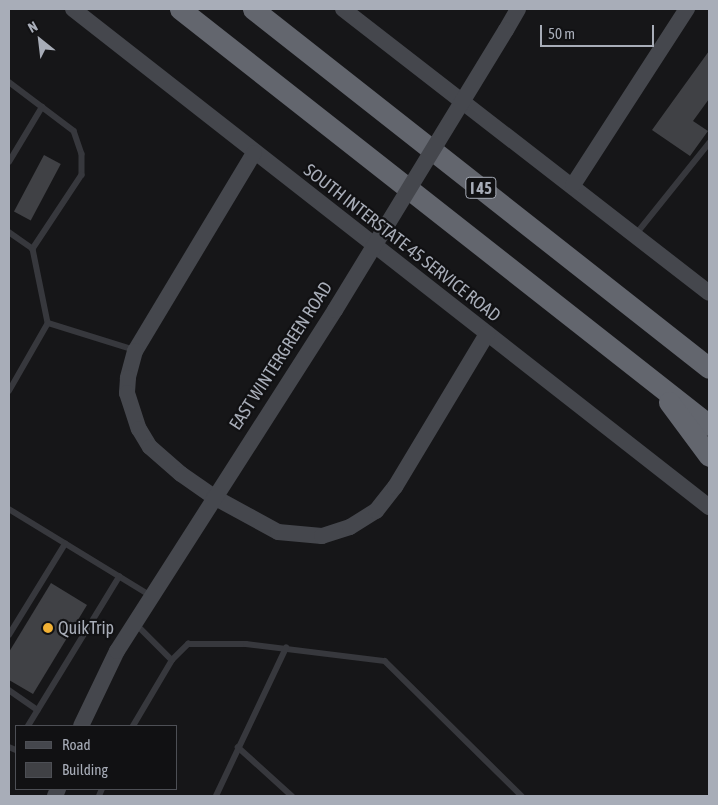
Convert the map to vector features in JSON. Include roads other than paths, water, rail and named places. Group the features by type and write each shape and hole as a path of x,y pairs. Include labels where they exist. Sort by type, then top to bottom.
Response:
{"highway":[{"name":"I 45","path":"180,9 709,425"},
{"name":"I 45","path":"253,9 709,368"},
{"path":"653,381 709,456"}],"main road":[{"name":"SOUTH INTERSTATE 45 SERVICE ROAD","path":"73,9 254,153 709,507"},
{"path":"343,9 574,185 709,293"},
{"name":"EAST WINTERGREEN ROAD","path":"81,725 117,651 154,597 214,497 335,310 518,9"},
{"path":"574,185 686,9"},
{"path":"254,153 135,350 127,394 138,429 150,447 168,464 214,497 264,526 292,535 336,533 364,520 395,487 487,334"}],"lane":[{"path":"9,82 74,131 82,154 82,175 33,249"},
{"path":"9,162 42,107"},
{"path":"635,235 709,143"},
{"path":"9,232 33,249 48,322 9,392"},
{"path":"48,322 135,350"},
{"path":"9,509 154,597"},
{"path":"9,635 65,544"},
{"path":"29,725 119,577"},
{"path":"136,624 172,660"},
{"path":"134,725 172,660 188,644 286,648 385,661 522,796"},
{"path":"216,796 286,648"},
{"path":"9,690 38,710"},
{"path":"238,747 292,796"}],"place":[{"name":"QuikTrip","path":"48,628"}]}
